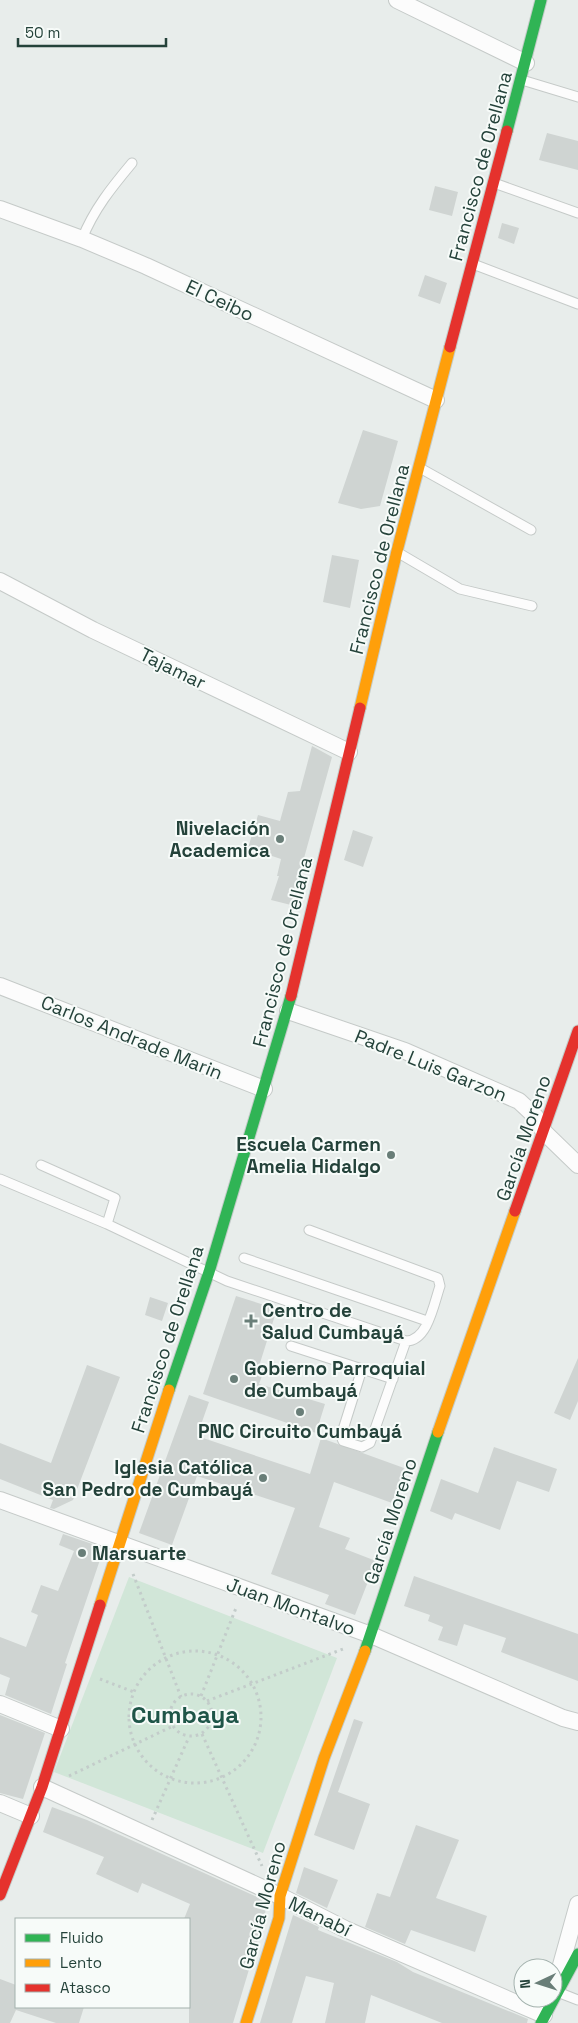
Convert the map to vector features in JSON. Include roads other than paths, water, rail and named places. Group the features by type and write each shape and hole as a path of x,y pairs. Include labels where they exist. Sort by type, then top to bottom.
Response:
{"street":[{"path":"397,0 526,63"},
{"name":"Francisco de Orellana","path":"0,1896 42,1788 119,1543 209,1272 288,1011 396,551 420,468 436,400 522,80 541,0"},
{"name":"El Ceibo","path":"0,208 82,239 436,400"},
{"name":"Tajamar","path":"0,581 93,630 349,752"},
{"name":"Carlos Andrade Marin","path":"0,986 264,1089"},
{"name":"Padre Luis Garzon","path":"288,1011 405,1052 519,1102 535,1116 544,1132 578,1166"},
{"name":"García Moreno","path":"246,2023 279,1918 280,1896 324,1758 371,1635 421,1482 578,1031"},
{"name":"Juan Montalvo","path":"0,1500 371,1635 564,1718 578,1722"},
{"path":"0,1704 61,1729"},
{"name":"Manabí","path":"42,1788 280,1896 345,1929 548,2009"},
{"path":"0,1803 31,1816"},
{"path":"548,2009 578,1904"},
{"path":"548,2009 578,1954"}],"lane":[{"path":"522,80 578,97"},
{"path":"82,239 90,220 103,199 132,163"},
{"path":"494,183 578,212"},
{"path":"472,264 578,304"},
{"path":"420,468 532,530"},
{"path":"396,551 460,589 532,606"},
{"path":"41,1165 115,1198 108,1224"},
{"path":"0,1180 108,1224 209,1272 406,1341 418,1338 422,1334 440,1286 438,1278 308,1230"},
{"path":"244,1258 427,1321"},
{"path":"362,1369 341,1436 343,1441 362,1447 370,1443 406,1341"},
{"path":"291,1346 393,1379"},
{"path":"548,2009 578,2000"}],"place":[{"name":"Nivelación Academica","path":"280,839"},
{"name":"Escuela Carmen Amelia Hidalgo","path":"391,1155"},
{"name":"Centro de Salud Cumbayá","path":"251,1321"},
{"name":"Gobierno Parroquial de Cumbayá","path":"234,1379"},
{"name":"PNC Circuito Cumbayá","path":"300,1412"},
{"name":"Iglesia Católica San Pedro de Cumbayá","path":"263,1478"},
{"name":"Marsuarte","path":"82,1553"}],"district":[{"name":"Cumbaya","path":"185,1715"}]}
